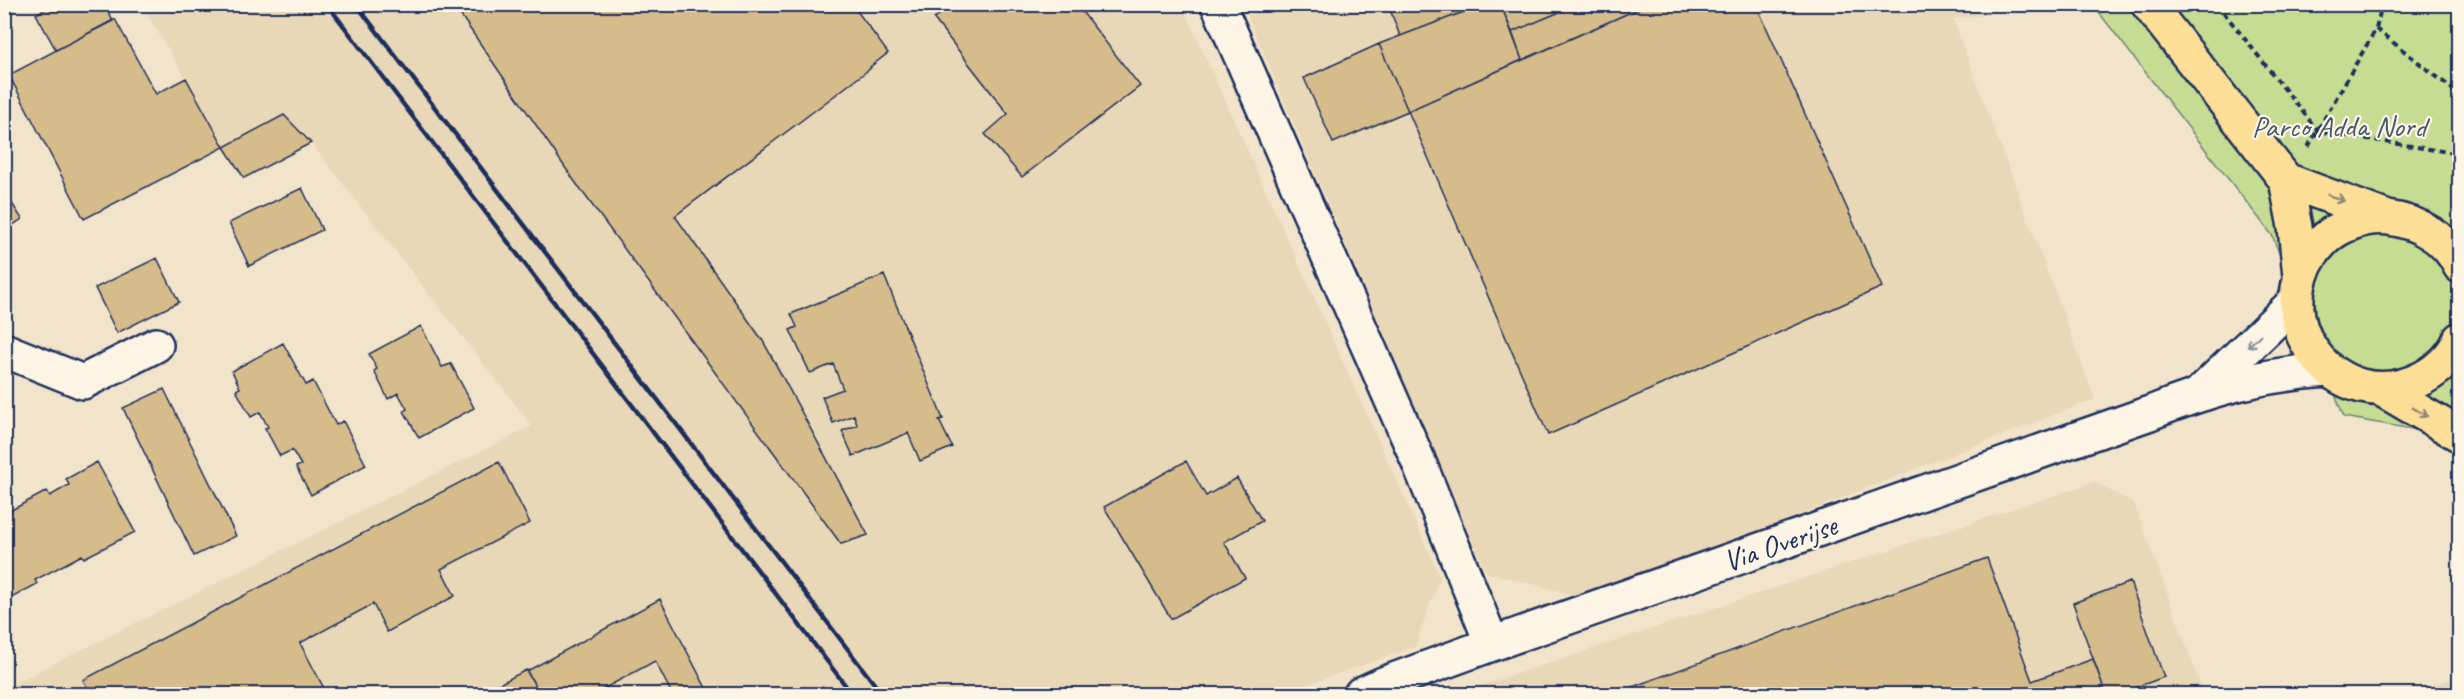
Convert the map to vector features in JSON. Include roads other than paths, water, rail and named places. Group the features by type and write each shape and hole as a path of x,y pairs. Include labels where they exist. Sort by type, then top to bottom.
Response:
{"main road":[{"path":"2148,4 2286,180 2385,217 2415,224 2440,240 2460,266"},
{"path":"2286,180 2298,288 2299,325 2309,349 2328,370 2353,384 2381,389 2409,385 2435,371 2456,349 2460,339"},
{"path":"2298,288 2312,253 2329,235 2356,221 2385,217"},
{"path":"2381,389 2460,435"}],"street":[{"path":"1218,4 1418,460 1492,644"},
{"name":"Via Overijse","path":"2200,393 2298,288"},
{"path":"4,350 83,382 156,345"},
{"name":"Via Overijse","path":"1361,694 1492,644 2150,413 2200,393 2290,372 2328,370"}],"railway":[{"path":"327,4 852,694"},
{"path":"356,4 882,694"}],"park label":[{"name":"Parco Adda Nord","path":"2339,126"}]}
